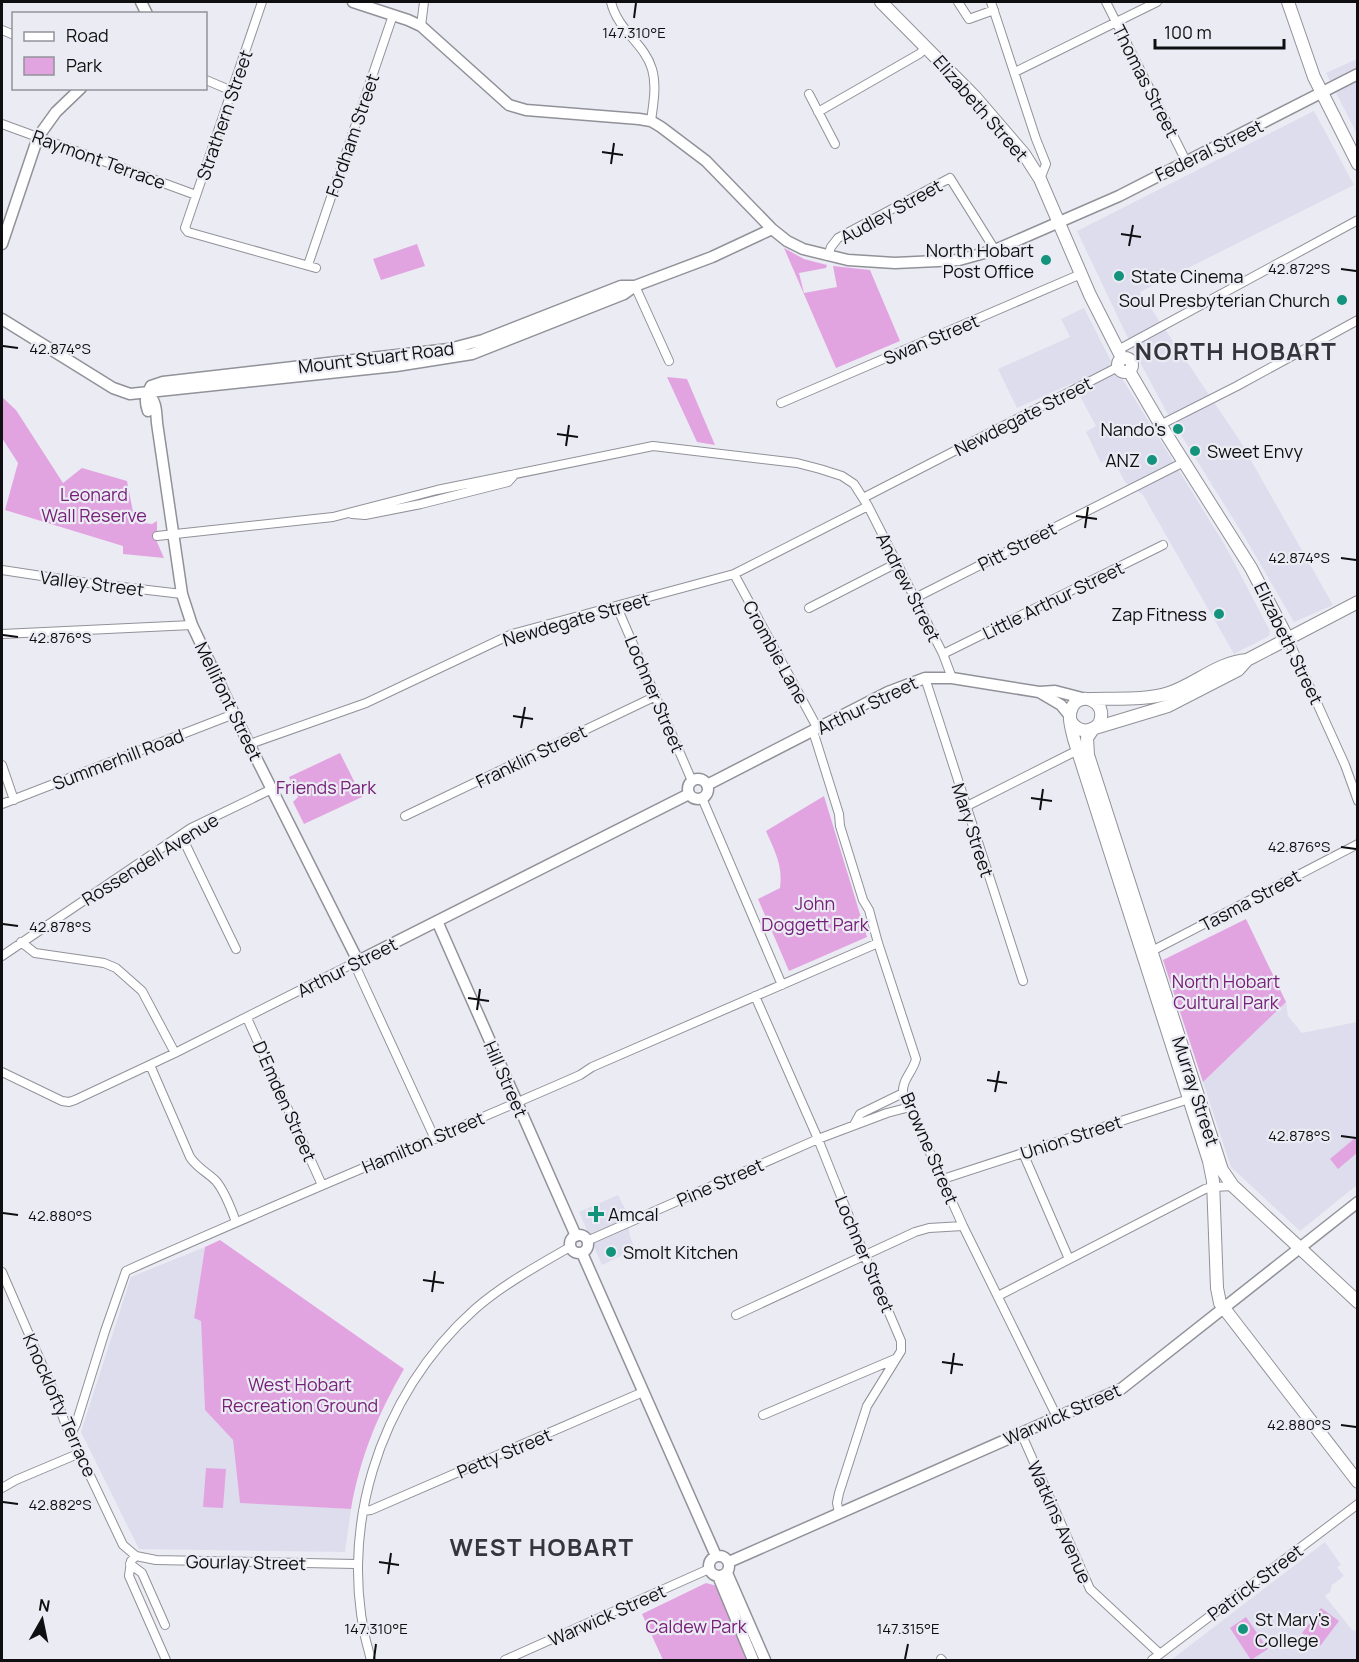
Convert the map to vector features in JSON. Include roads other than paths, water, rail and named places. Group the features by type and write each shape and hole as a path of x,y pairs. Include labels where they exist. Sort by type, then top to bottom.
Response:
{"main road":[{"name":"Elizabeth Street","path":"881,2 975,97 1024,154 1040,179 1122,362 1251,568 1288,639"},
{"path":"1288,2 1321,92 1358,164"},
{"path":"1247,660 1233,661 1167,693 1141,698 1087,699 1075,703 1071,709 1070,718 1079,730 1086,731 1168,706 1238,670 1247,660 1358,602"},
{"path":"1087,699 1096,702 1101,711 1100,722 1094,729"},
{"name":"Murray Street","path":"1070,718 1076,751 1147,954"},
{"name":"Murray Street","path":"1094,729 1087,738 1087,751 1147,954 1193,1097 1209,1161 1214,1186 1217,1288 1222,1308"},
{"name":"Murray Street","path":"1193,1097 1220,1163 1233,1186 1358,1302"},
{"path":"1222,1308 1358,1482"}],"street":[{"name":"Strathern Street","path":"186,228 262,2"},
{"path":"352,2 421,26 500,98 517,108 651,121 654,97 653,70 643,52 619,23 611,2"},
{"path":"421,26 424,2"},
{"path":"958,2 969,19 992,6 1046,164 1040,179"},
{"name":"Thomas Street","path":"1106,2 1186,160"},
{"path":"1015,72 1157,2"},
{"name":"Fordham Street","path":"186,228 188,232 312,263 393,15"},
{"path":"818,112 919,54 927,47"},
{"name":"Federal Street","path":"651,121 706,160 772,229 802,249 828,256 865,261 919,263 959,260 995,250 1060,223 1119,196 1358,74"},
{"path":"207,80 232,91"},
{"path":"2,244 38,137 56,112 79,90"},
{"path":"809,94 835,144"},
{"name":"Raymont Terrace","path":"2,124 196,195"},
{"name":"Audley Street","path":"828,256 838,238 950,178 995,250"},
{"name":"Newdegate Street","path":"250,744 366,703 512,634 734,574 1122,362 1358,220"},
{"name":"Mount Stuart Road","path":"122,393 147,393 151,386 173,380 449,349 483,340 621,286 635,286 711,257 772,229"},
{"name":"Swan Street","path":"781,403 1081,274"},
{"path":"635,286 669,361"},
{"path":"2,319 122,393"},
{"path":"1160,425 1358,320"},
{"name":"Mellifont Street","path":"122,393 148,411 156,423"},
{"path":"147,393 145,399 148,411"},
{"name":"Mellifont Street","path":"147,393 153,397 155,404 182,594 192,625 356,962"},
{"name":"Andrew Street","path":"157,536 346,514 437,490 653,446 775,460 813,467 842,476 854,484 915,598 943,654 952,678"},
{"name":"Pitt Street","path":"915,598 1184,462"},
{"name":"Little Arthur Street","path":"943,654 1163,545"},
{"path":"809,608 897,563"},
{"name":"Valley Street","path":"2,570 182,594"},
{"name":"Crombie Lane","path":"734,574 816,730"},
{"name":"Lochner Street","path":"617,607 692,781"},
{"path":"2,634 192,625"},
{"name":"Elizabeth Street","path":"1288,639 1345,765 1358,801"},
{"name":"Arthur Street","path":"707,785 888,692 925,678 952,678 1039,692 1055,691 1087,699"},
{"name":"Mary Street","path":"925,678 1023,981"},
{"name":"Arthur Street","path":"1039,692 1058,703 1070,718"},
{"name":"Franklin Street","path":"405,816 656,696"},
{"name":"Summerhill Road","path":"2,804 234,714"},
{"name":"Browne Street","path":"816,730 839,814 840,826 863,900 869,910 915,1059 914,1068 906,1078 903,1093 963,1226 1057,1417"},
{"path":"965,807 1076,751"},
{"path":"2,765 14,800"},
{"path":"700,780 707,785 707,791 702,798 696,799 689,794 688,788 692,781 700,780"},
{"name":"Rossendell Avenue","path":"2,956 181,835 272,789"},
{"name":"Arthur Street","path":"2,1072 62,1101 69,1102 247,1018 689,794"},
{"path":"702,798 782,985"},
{"path":"181,835 236,949"},
{"name":"Tasma Street","path":"1147,954 1358,844"},
{"name":"Hill Street","path":"437,921 576,1236"},
{"path":"21,942 35,953 104,963 116,968 142,991 175,1053"},
{"name":"Hamilton Street","path":"71,1434 126,1271 322,1185 435,1139 878,943"},
{"path":"356,962 435,1139"},
{"name":"Lochner Street","path":"755,996 818,1139 901,1341 901,1351 867,1406 860,1425 839,1493 837,1503 839,1513"},
{"name":"D'Emden Street","path":"247,1018 322,1185"},
{"path":"150,1065 190,1157 195,1165 221,1188 236,1222"},
{"name":"Pine Street","path":"854,1125 860,1114 903,1093"},
{"name":"Union Street","path":"943,1179 1193,1097"},
{"name":"Pine Street","path":"587,1241 818,1139 887,1113 910,1107"},
{"path":"1023,1153 1070,1259"},
{"path":"998,1296 1214,1186 1233,1186"},
{"name":"Warwick Street","path":"510,1660 721,1570 839,1513 1121,1389 1358,1202"},
{"path":"736,1315 915,1232 929,1228 963,1226"},
{"path":"371,1660 359,1608 357,1545 377,1456 386,1432 402,1399 429,1358 475,1309 497,1291 570,1247 572,1239 576,1236 582,1236 587,1241 587,1249 582,1252 575,1252 570,1247"},
{"path":"582,1252 716,1556 722,1556 721,1570 753,1660"},
{"name":"Knocklofty Terrace","path":"2,1272 71,1434 123,1545 136,1556"},
{"path":"763,1415 896,1359"},
{"name":"Petty Street","path":"363,1511 371,1510 644,1392"},
{"name":"Watkins Avenue","path":"1021,1433 1090,1589 1160,1654"},
{"path":"2,1488 80,1453"},
{"name":"Patrick Street","path":"1152,1660 1358,1504"},
{"path":"136,1556 130,1564 129,1576 166,1660"},
{"name":"Gourlay Street","path":"136,1556 156,1560 356,1564"},
{"path":"130,1564 142,1573 165,1625"},
{"path":"721,1570 765,1660"}],"place":[{"name":"North Hobart Post Office","path":"1046,260"},
{"name":"State Cinema","path":"1119,276"},
{"name":"Soul Presbyterian Church","path":"1342,300"},
{"name":"Nando's","path":"1178,429"},
{"name":"Sweet Envy","path":"1195,451"},
{"name":"ANZ","path":"1152,460"},
{"name":"Zap Fitness","path":"1219,614"},
{"name":"Amcal","path":"596,1214"},
{"name":"Smolt Kitchen","path":"611,1252"},
{"name":"St Mary's College","path":"1243,1629"}],"district":[{"name":"NORTH HOBART","path":"1236,350"},
{"name":"WEST HOBART","path":"542,1546"}],"park label":[{"name":"Leonard Wall Reserve","path":"94,504"},
{"name":"Friends Park","path":"326,787"},
{"name":"John Doggett Park","path":"815,913"},
{"name":"North Hobart Cultural Park","path":"1226,991"},
{"name":"West Hobart Recreation Ground","path":"300,1394"},
{"name":"Caldew Park","path":"696,1626"}]}
